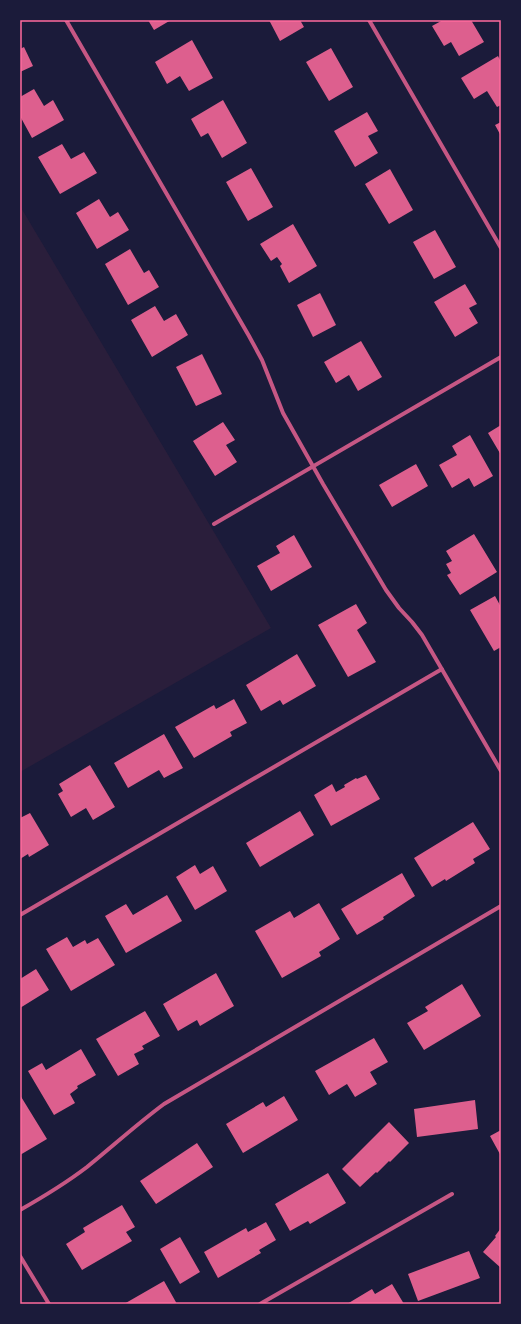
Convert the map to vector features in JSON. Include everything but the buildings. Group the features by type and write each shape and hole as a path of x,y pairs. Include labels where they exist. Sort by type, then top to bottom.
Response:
{"street":[{"path":"66,20 246,330 262,360 283,413 313,467 386,590 422,635 501,771"},
{"path":"369,20 501,248"},
{"path":"214,524 501,357"},
{"path":"20,914 442,669"},
{"path":"20,1210 62,1186 88,1167 142,1120 164,1104 501,906"},
{"path":"260,1304 452,1194"},
{"path":"20,1256 49,1304"}],"shaded area":[{"path":"20,206 271,628 20,772"}]}
